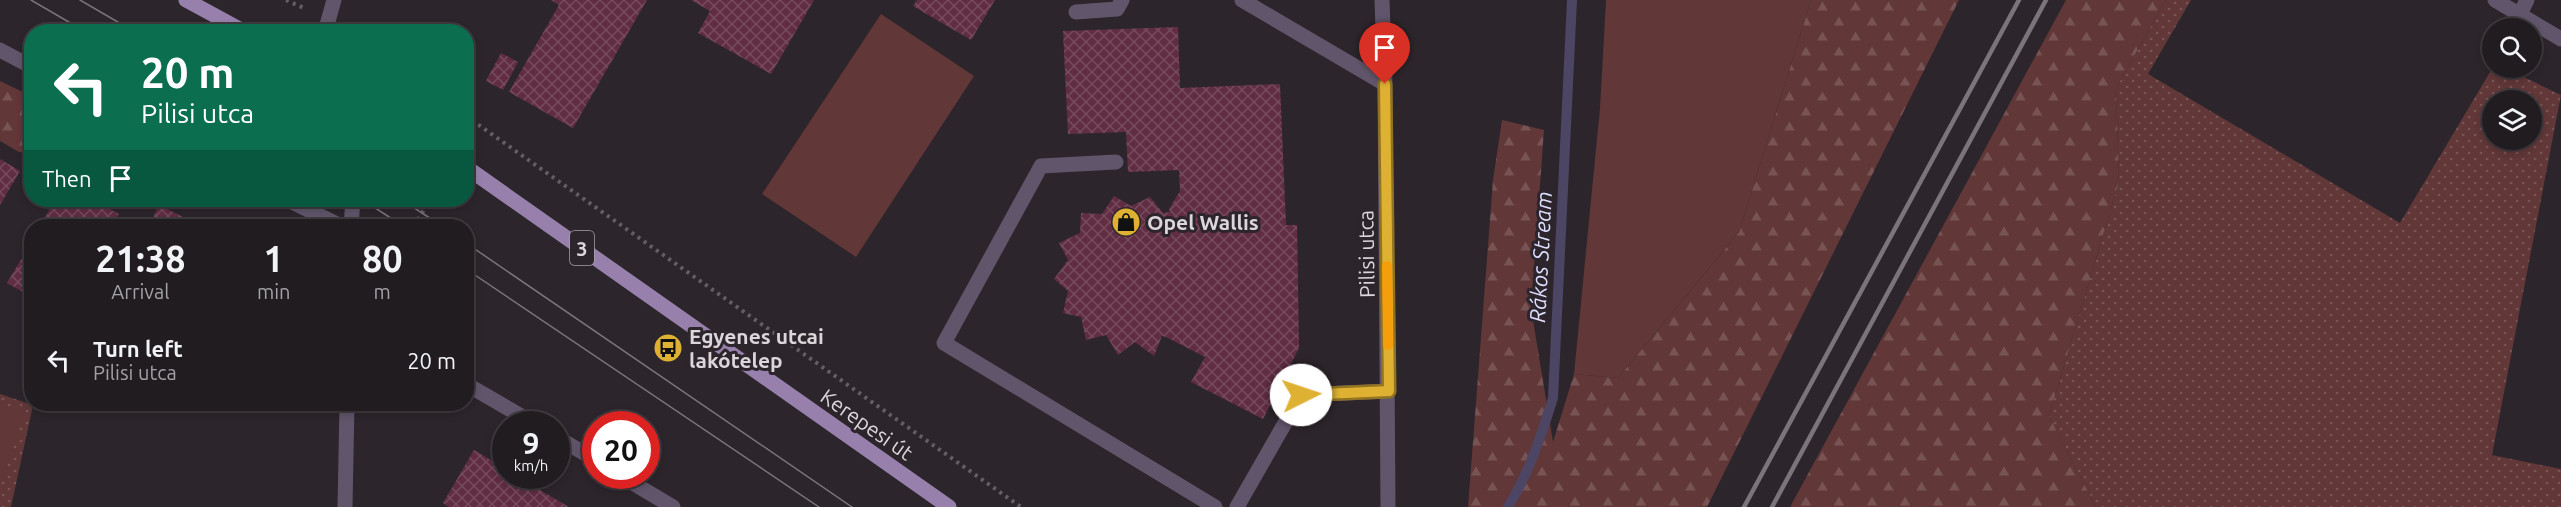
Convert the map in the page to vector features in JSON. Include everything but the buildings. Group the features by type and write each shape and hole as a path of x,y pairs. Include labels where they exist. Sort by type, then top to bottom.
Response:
{"main road":[{"path":"186,0 230,24"},
{"name":"Kerepesi út","path":"474,173 948,507"}],"street":[{"path":"327,24 334,0"},
{"path":"1076,12 1117,9 1122,0"},
{"path":"1242,0 1385,84"},
{"name":"Pilisi utca","path":"1382,0 1389,391 1388,507"},
{"path":"2495,0 2561,39"},
{"path":"2520,15 2527,0"},
{"path":"0,50 24,63"},
{"path":"1116,162 1041,166 944,343 1215,507"},
{"path":"302,207 327,219"},
{"path":"474,389 513,411"},
{"path":"1237,507 1301,395 1389,391"},
{"path":"345,507 347,411"},
{"path":"643,489 673,507"}],"path":[{"path":"474,122 1021,507"}],"green space":[{"path":"1606,0 1811,0 1739,232 1618,378 1574,374 1600,108"},
{"path":"1811,0 1959,0 1707,507 1468,507 1493,180 1502,120 1544,130 1531,308 1553,442 1574,374 1618,378 1739,232"},
{"path":"2066,0 2166,0 2116,88 2119,182 2049,416 2096,507 1790,507"},
{"path":"2166,0 2191,0 2148,74 2400,223 2486,78 2526,78 2561,95 2492,455 2561,469 2561,507 2096,507 2049,416 2119,182 2116,88"},
{"path":"881,14 974,76 856,257 762,194"},
{"path":"0,81 24,93 24,152 0,141"},
{"path":"0,394 24,402 24,411 32,411 11,507 0,507"},
{"path":"0,404 24,413 0,484"}],"waterway":[{"name":"Rákos Stream","path":"1508,507 1528,468 1553,398 1572,0"}],"tram line":[{"path":"31,0 72,24"},
{"path":"80,0 121,24"},
{"path":"374,207 392,219"},
{"path":"413,207 431,219"},
{"path":"474,248 852,507"},
{"path":"474,274 819,507"}],"railway":[{"path":"1744,507 2019,0"},
{"path":"1772,507 2046,0"}],"slow traffic":[{"path":"1387,266 1388,345"}],"place":[{"name":"Opel Wallis","path":"1126,222"},
{"name":"Egyenes utcai lakótelep","path":"668,348"}],"route":[{"path":"1301,395 1389,391 1385,84"}]}
